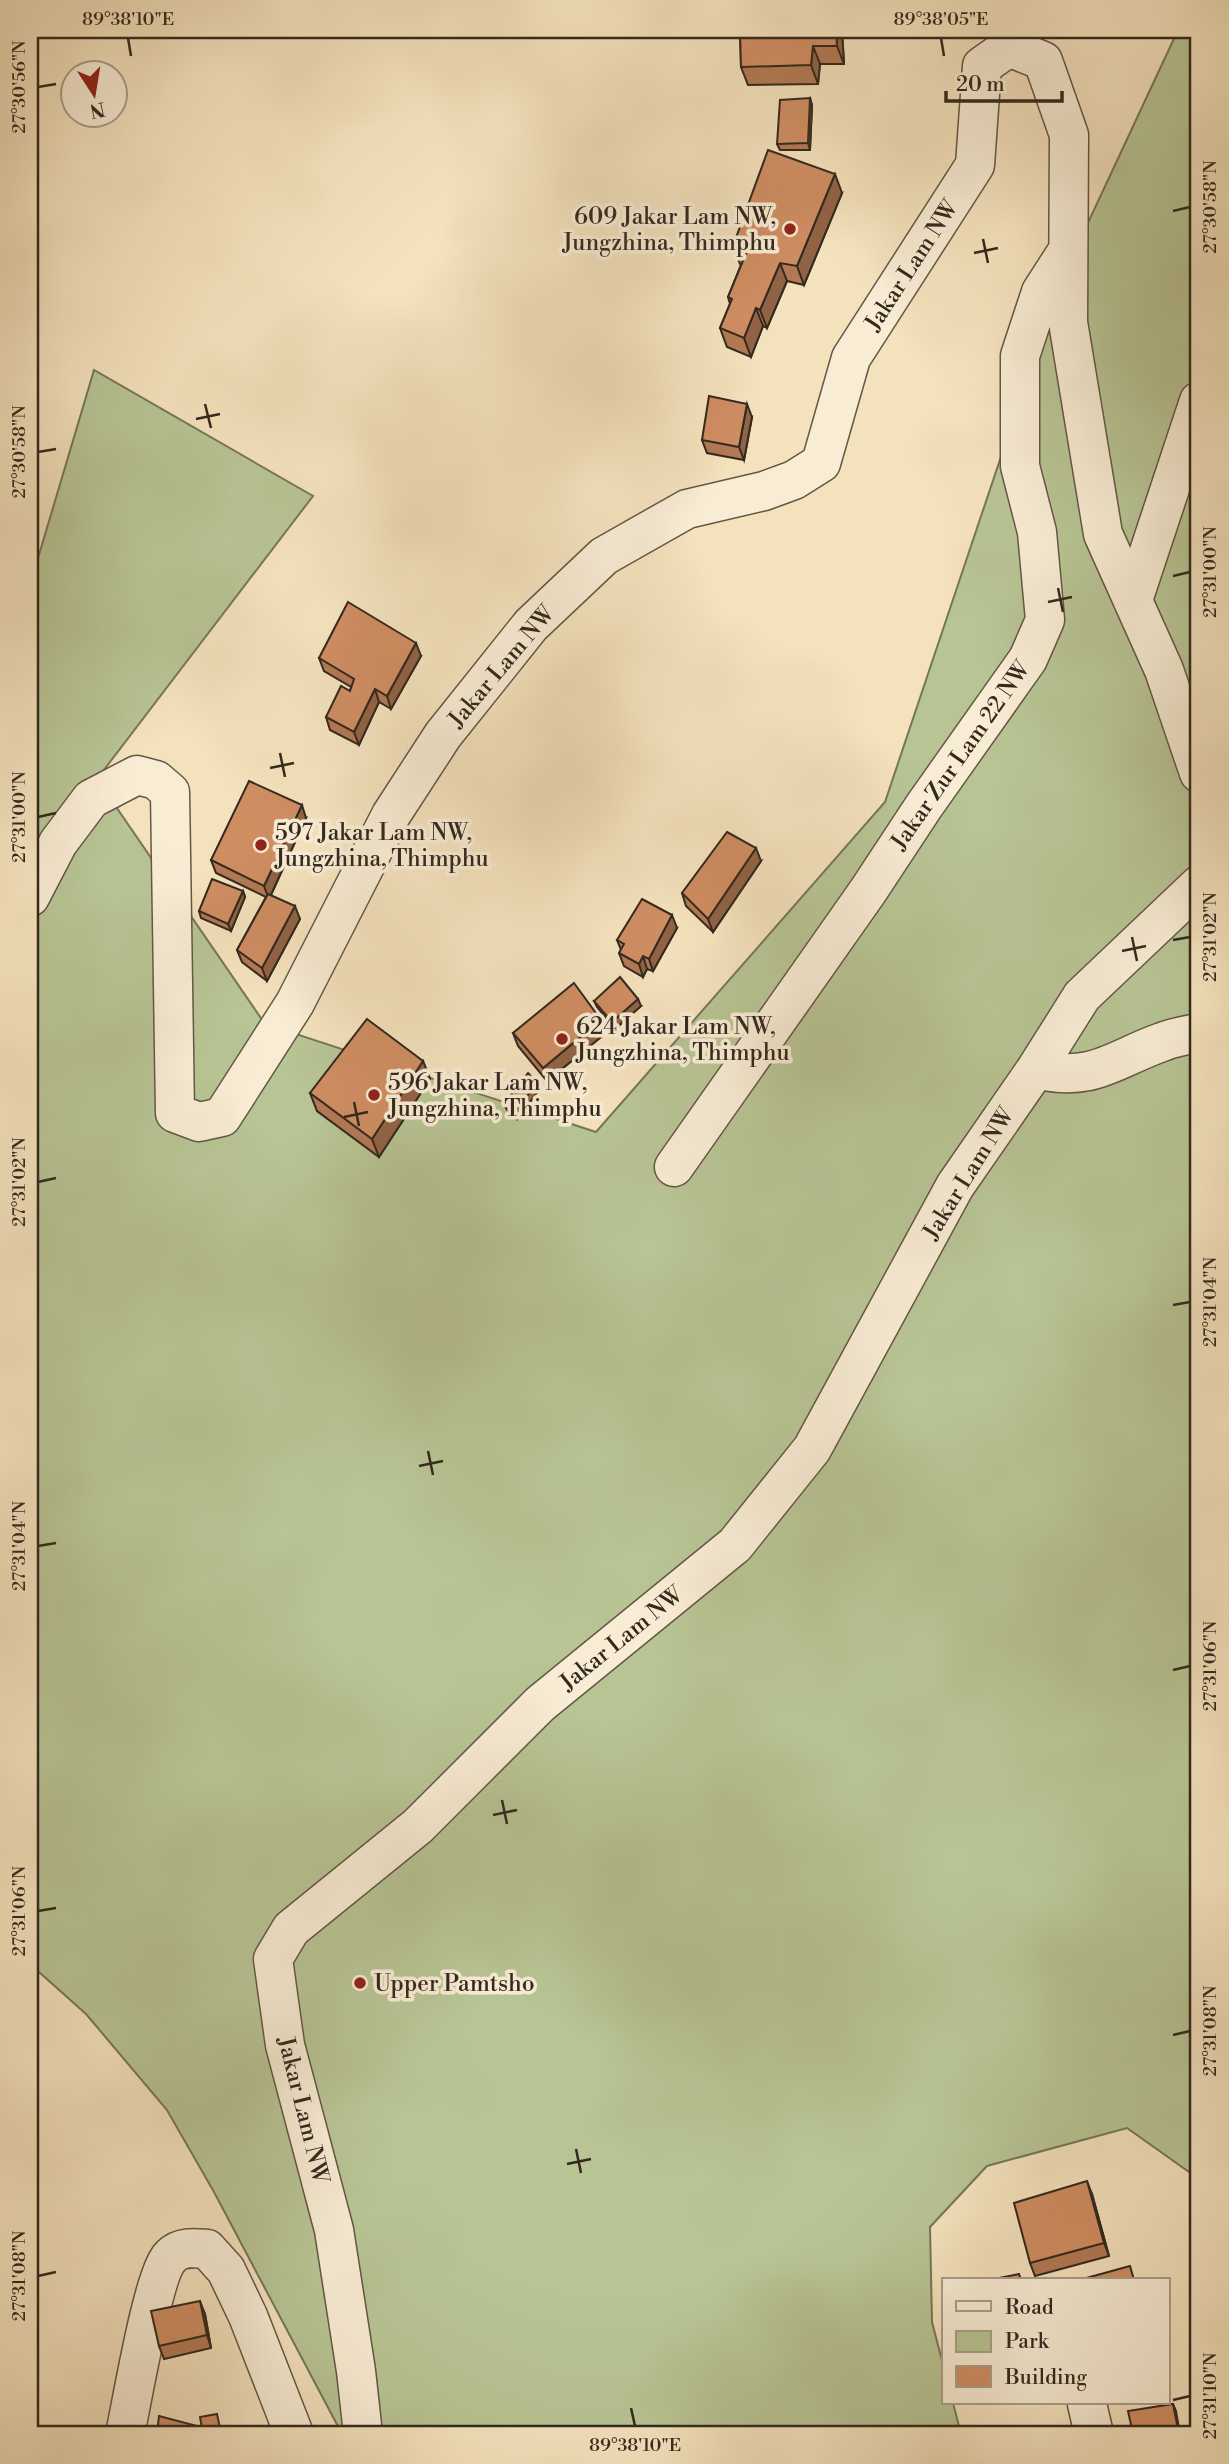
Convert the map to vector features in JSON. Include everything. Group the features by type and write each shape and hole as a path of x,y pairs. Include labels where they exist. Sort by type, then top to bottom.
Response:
{"street":[{"name":"Jakar Lam NW","path":"30,897 58,843 91,799 137,775 156,780 170,792 175,1113 199,1122 222,1117 295,1003 391,815 443,735 531,625 604,556 687,509 764,491 794,480 821,463 851,358 975,165 982,66 1009,47 1043,61 1069,135 1068,322 1103,534 1164,670 1199,773"},
{"name":"Jakar Zur Lam 22 NW","path":"674,1167 1028,659 1045,620 1037,532 1020,466 1020,356 1041,292 1068,250"},
{"path":"1133,600 1198,406"},
{"name":"Jakar Lam NW","path":"363,2434 334,2230 285,2045 273,1959 292,1929 418,1826 540,1704 735,1545 812,1449 955,1186 1036,1069 1082,996 1199,885"},
{"path":"1036,1069 1060,1075 1082,1074 1164,1041 1199,1033"},
{"path":"125,2434 144,2340 161,2276 171,2256 189,2247 207,2249 226,2270 248,2315 295,2434"}],"green space":[{"path":"1178,30 1199,30 1199,2179 1127,2128 987,2166 930,2227 932,2322 942,2360 942,2404 953,2404 961,2434 342,2434 214,2192 167,2110 86,2014 30,1964 30,585 94,370 313,496 97,779 265,1024 596,1132 885,802 1058,287"}],"building":[{"path":"740,30 836,30 837,46 813,46 811,65 741,67"},
{"path":"810,98 808,143 777,144 780,100"},
{"name":"609 Jakar Lam NW, Jungzhina, Thimphu","path":"768,150 835,174 797,266 780,263 760,310 756,308 744,338 720,328 732,299 728,297 747,251 733,246"},
{"path":"709,396 747,404 739,447 702,440"},
{"path":"348,602 416,643 387,696 375,689 354,732 326,717 341,686 350,691 354,679 319,658"},
{"name":"597 Jakar Lam NW, Jungzhina, Thimphu","path":"249,781 302,805 264,886 211,860"},
{"path":"727,832 756,848 708,919 682,893"},
{"path":"212,879 243,891 228,924 199,911"},
{"path":"268,894 295,906 262,968 237,950"},
{"path":"642,899 672,915 649,959 643,956 639,964 619,953 624,944 617,940"},
{"path":"620,977 638,999 612,1022 594,1001"},
{"name":"624 Jakar Lam NW, Jungzhina, Thimphu","path":"574,983 601,1020 543,1068 513,1033"},
{"name":"596 Jakar Lam NW, Jungzhina, Thimphu","path":"367,1019 423,1061 372,1139 310,1093"},
{"path":"528,1073 537,1083 514,1113 504,1104"},
{"path":"1087,2181 1104,2243 1030,2263 1014,2203"},
{"path":"1130,2266 1133,2278 1086,2278"},
{"path":"1019,2274 1020,2278 999,2278"},
{"path":"200,2301 207,2335 159,2346 151,2311"},
{"path":"1173,2404 1179,2434 1133,2434 1128,2411"},
{"path":"217,2414 221,2433 202,2428 200,2417"},
{"path":"159,2416 227,2434 153,2434 157,2433"}],"place":[{"name":"609 Jakar Lam NW, Jungzhina, Thimphu","path":"790,229"},
{"name":"597 Jakar Lam NW, Jungzhina, Thimphu","path":"261,845"},
{"name":"624 Jakar Lam NW, Jungzhina, Thimphu","path":"562,1039"},
{"name":"596 Jakar Lam NW, Jungzhina, Thimphu","path":"374,1095"},
{"name":"Upper Pamtsho","path":"360,1983"}]}
